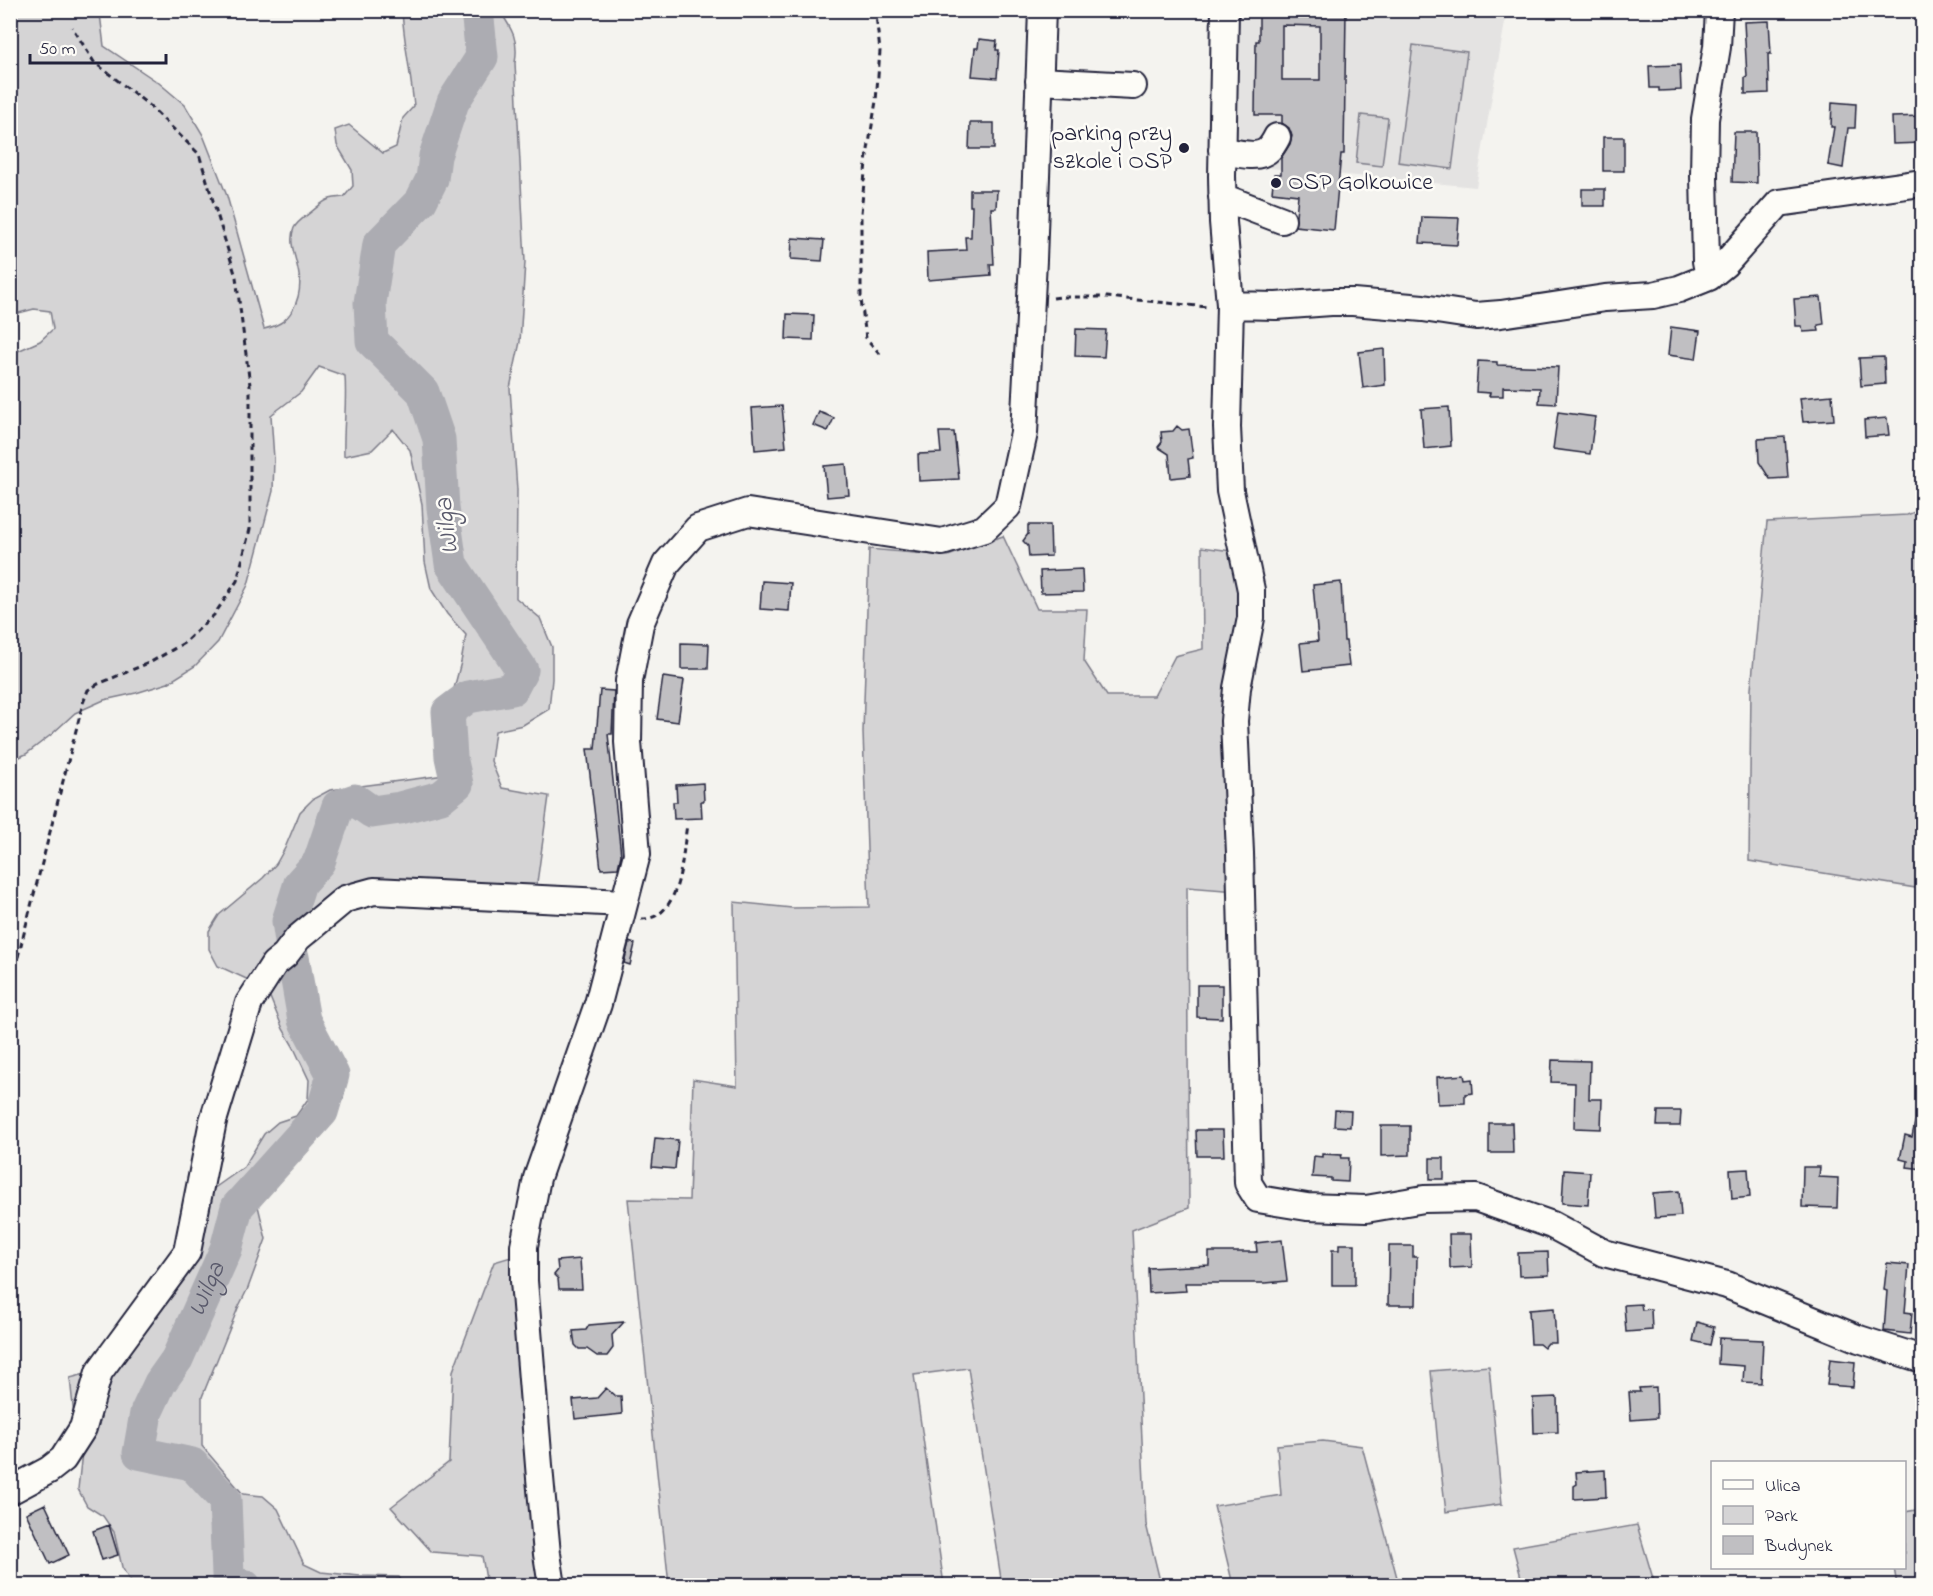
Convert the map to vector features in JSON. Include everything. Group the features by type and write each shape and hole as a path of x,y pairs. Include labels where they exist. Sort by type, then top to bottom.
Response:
{"street":[{"path":"552,1586 540,1478 524,1281 524,1246 537,1178 598,1004 637,854 628,742 629,681 640,624 666,564 698,528 748,512 942,542 984,529 1008,506 1024,433 1042,10"},
{"path":"1225,10 1222,196 1230,304 1227,427 1230,491 1251,590 1251,618 1237,688 1234,721 1248,1183 1258,1199 1307,1207 1366,1209 1424,1199 1476,1198 1552,1225 1604,1253 1727,1285 1859,1339 1923,1359"},
{"path":"1709,277 1706,261 1705,119 1717,47 1719,10"},
{"path":"1039,81 1133,86"},
{"path":"1222,150 1261,154 1270,149 1277,137"},
{"path":"1230,304 1276,306 1353,302 1423,308 1476,316 1605,298 1653,295 1679,289 1709,277 1725,264 1779,203 1923,183"},
{"path":"1222,196 1282,220"},
{"path":"10,1491 49,1470 63,1459 83,1428 99,1372 187,1252 213,1121 249,1003 274,964 291,946 345,899 374,891 622,910"}],"path":[{"path":"872,10 876,15 880,51 861,213 861,299 866,338 880,354"},
{"path":"10,988 88,690 151,662 184,644 213,615 237,581 250,528 249,385 236,277 200,154 150,106 94,62 72,27"},
{"path":"1031,303 1060,297 1107,297 1206,307 1230,304"},
{"path":"622,910 645,920 659,915 669,904 676,892 687,825"}],"shaded area":[{"path":"1235,11 1507,11 1476,187 1270,168 1259,146 1236,136"}],"green space":[{"path":"11,11 105,11 100,14 104,46 159,83 185,105 203,135 227,196 264,329 284,320 293,309 298,297 299,274 292,246 295,226 326,201 344,197 353,186 352,170 337,145 335,130 349,125 383,153 396,147 403,118 414,106 402,11 500,11 515,41 525,262 520,342 510,388 517,490 516,598 540,618 552,647 552,679 549,709 523,725 495,731 491,761 502,788 549,796 536,890 379,882 282,945 301,959 314,1016 347,1078 343,1099 329,1119 311,1134 270,1178 258,1206 266,1239 202,1397 202,1446 243,1494 263,1496 278,1509 304,1564 321,1572 399,1577 404,1585 132,1585 122,1567 114,1532 103,1516 87,1506 78,1489 82,1452 74,1416 70,1378 89,1373 122,1354 200,1202 213,1189 244,1167 264,1134 278,1122 296,1116 308,1099 309,1080 283,1029 269,995 253,982 218,966 209,949 209,931 219,915 276,864 300,812 313,799 330,790 445,775 447,715 466,635 447,614 431,589 425,562 422,504 410,450 393,429 372,450 344,456 345,376 319,367 301,392 271,415 274,459 273,491 248,585 218,642 195,666 168,683 104,700 75,713 26,754 11,761 11,354 40,341 53,329 50,311 34,309 11,315"},
{"path":"1413,45 1467,52 1452,169 1398,162"},
{"path":"1361,115 1388,118 1382,166 1356,163"},
{"path":"1922,509 1922,889 1749,861 1751,689 1767,522 1907,515"},
{"path":"1003,536 1037,609 1087,609 1084,661 1107,696 1154,696 1175,656 1203,649 1202,547 1239,552 1237,891 1187,887 1189,1208 1132,1230 1146,1524 1161,1585 1002,1585 968,1368 914,1375 944,1585 669,1585 628,1199 689,1200 693,1079 737,1086 734,902 792,908 869,907 863,732 869,549 948,556"},
{"path":"518,1255 547,1585 487,1585 482,1556 432,1552 391,1507 449,1462 453,1371 494,1262"},
{"path":"1489,1366 1502,1504 1446,1512 1431,1371"},
{"path":"1323,1441 1362,1446 1399,1585 1233,1585 1214,1506 1281,1495 1277,1445"},
{"path":"1922,1509 1922,1585 1897,1585 1894,1569 1906,1569 1906,1512"},
{"path":"1637,1525 1655,1585 1523,1585 1513,1547"}],"building":[{"path":"1259,10 1346,10 1344,154 1341,154 1334,230 1295,226 1298,195 1272,192 1274,174 1281,174 1281,158 1292,136 1289,128 1282,123 1282,115 1255,115 1256,41 1259,41","holes":["1282,25 1320,26 1320,80 1282,80"]},
{"path":"1769,21 1771,54 1768,54 1769,93 1745,94 1745,78 1747,77 1744,22"},
{"path":"979,39 997,41 996,50 999,50 997,78 972,76 975,48 978,48"},
{"path":"1680,65 1681,90 1659,91 1659,88 1650,88 1649,66"},
{"path":"1832,102 1856,104 1855,128 1848,128 1843,168 1828,165 1834,127 1831,127"},
{"path":"1922,116 1922,143 1893,144 1892,117"},
{"path":"970,123 994,123 994,149 969,149"},
{"path":"1734,132 1756,132 1757,183 1732,182"},
{"path":"1603,137 1624,137 1624,171 1603,171"},
{"path":"1582,189 1605,189 1605,206 1582,206"},
{"path":"970,190 997,190 996,208 991,208 994,264 990,264 991,275 928,280 927,252 966,250 965,237 971,237"},
{"path":"1422,217 1459,218 1457,245 1420,243"},
{"path":"792,238 824,240 822,261 791,259"},
{"path":"1821,297 1824,324 1818,325 1819,331 1803,332 1802,326 1796,326 1794,299"},
{"path":"787,314 814,315 813,340 786,339"},
{"path":"1671,327 1700,331 1696,359 1668,355"},
{"path":"1076,329 1106,330 1104,357 1075,356"},
{"path":"1384,349 1385,385 1363,388 1359,352"},
{"path":"1884,357 1885,384 1861,386 1859,358"},
{"path":"1478,361 1497,362 1497,365 1558,367 1556,404 1539,403 1540,388 1503,387 1503,396 1489,396 1490,393 1476,392"},
{"path":"1832,395 1834,420 1803,422 1800,398"},
{"path":"782,406 786,447 755,450 752,408"},
{"path":"1449,407 1451,446 1424,449 1421,409"},
{"path":"819,412 834,418 828,431 813,425"},
{"path":"1558,412 1595,417 1590,454 1553,449"},
{"path":"1887,418 1889,435 1865,437 1864,420"},
{"path":"1177,426 1182,430 1189,429 1193,458 1188,459 1190,476 1171,478 1169,454 1158,447 1162,442 1161,432 1173,431"},
{"path":"939,432 954,432 959,479 919,481 918,454 941,453"},
{"path":"1785,437 1788,478 1770,479 1759,462 1758,439"},
{"path":"846,464 849,495 827,497 824,466"},
{"path":"1028,525 1050,525 1051,556 1029,557 1028,546 1023,541 1028,534"},
{"path":"1082,569 1083,592 1041,593 1040,571"},
{"path":"762,581 791,583 789,611 760,609"},
{"path":"1341,582 1344,641 1346,641 1349,666 1303,671 1300,643 1318,641 1313,585"},
{"path":"681,643 709,644 708,669 681,669"},
{"path":"663,677 684,680 678,722 657,719"},
{"path":"600,690 614,691 612,734 608,734 621,855 618,868 601,869 587,749 595,749"},
{"path":"703,783 702,818 674,819 673,802 677,802 676,785"},
{"path":"629,942 635,944 630,965 624,963"},
{"path":"1197,985 1222,985 1222,1018 1197,1017"},
{"path":"1552,1060 1590,1061 1589,1099 1602,1099 1601,1129 1574,1128 1575,1083 1551,1082"},
{"path":"1464,1075 1465,1080 1472,1079 1473,1093 1465,1094 1465,1103 1438,1104 1437,1077"},
{"path":"1335,1110 1351,1111 1350,1127 1334,1126"},
{"path":"1658,1111 1681,1111 1680,1126 1657,1126"},
{"path":"1915,1122 1923,1123 1923,1169 1907,1167 1908,1161 1900,1159 1905,1135 1912,1137"},
{"path":"1489,1123 1512,1123 1513,1153 1489,1153"},
{"path":"1381,1126 1410,1126 1410,1155 1381,1156"},
{"path":"1196,1130 1223,1130 1224,1156 1197,1156"},
{"path":"655,1138 678,1140 675,1169 652,1167"},
{"path":"1322,1154 1342,1155 1341,1158 1349,1158 1348,1182 1312,1177 1314,1156 1322,1157"},
{"path":"1430,1158 1444,1158 1444,1179 1430,1179"},
{"path":"1803,1167 1820,1167 1819,1177 1838,1178 1837,1208 1802,1207"},
{"path":"1748,1169 1750,1197 1732,1199 1730,1170"},
{"path":"1564,1170 1590,1172 1588,1205 1562,1203"},
{"path":"1679,1191 1681,1216 1655,1218 1653,1193"},
{"path":"1449,1234 1471,1234 1472,1267 1450,1268"},
{"path":"1282,1240 1287,1281 1185,1283 1186,1291 1149,1293 1148,1268 1209,1265 1209,1252 1257,1252 1256,1243"},
{"path":"1339,1244 1355,1244 1355,1285 1332,1285 1332,1250 1339,1250"},
{"path":"1389,1246 1413,1246 1413,1257 1417,1257 1416,1305 1388,1305"},
{"path":"1548,1252 1549,1275 1519,1276 1518,1253"},
{"path":"580,1259 582,1289 559,1289 558,1279 554,1275 558,1270 557,1261"},
{"path":"1887,1263 1909,1265 1905,1312 1912,1313 1910,1334 1884,1331 1887,1291 1884,1290"},
{"path":"1641,1304 1642,1310 1651,1309 1652,1330 1626,1332 1624,1305"},
{"path":"1554,1308 1556,1343 1548,1343 1544,1348 1539,1344 1531,1344 1529,1310"},
{"path":"624,1322 612,1335 613,1348 607,1356 597,1356 575,1345 573,1331 586,1330 589,1325"},
{"path":"1697,1322 1714,1327 1710,1345 1693,1341"},
{"path":"1719,1338 1763,1340 1761,1383 1743,1382 1744,1366 1718,1364"},
{"path":"1830,1359 1855,1362 1853,1387 1827,1385"},
{"path":"1656,1387 1657,1418 1631,1420 1629,1392 1640,1392 1639,1388"},
{"path":"606,1388 615,1396 621,1396 622,1414 575,1419 573,1400 597,1398"},
{"path":"1557,1397 1558,1432 1534,1433 1533,1398"},
{"path":"1605,1470 1606,1497 1574,1499 1574,1486 1577,1484 1576,1472"},
{"path":"45,1504 69,1555 50,1564 26,1513"},
{"path":"109,1525 118,1555 102,1560 93,1531"}],"waterway":[{"name":"Wilga","path":"291,941 288,921 300,883 319,862 338,806 355,800 372,812 400,808 441,797 457,784 451,757 448,712 468,697 512,689 522,670 451,564 443,508 439,439 423,392 372,341 370,303 379,244 421,201 432,179 435,156 453,102 482,57 477,10"},
{"name":"Wilga","path":"245,1586 231,1583 228,1575 225,1500 192,1464 139,1453 146,1413 160,1383 177,1359 226,1249 237,1207 322,1112 333,1075 304,1020 293,957"}],"place":[{"name":"parking przy szkole i OSP","path":"1184,148"},
{"name":"OSP Golkowice","path":"1276,183"}]}
